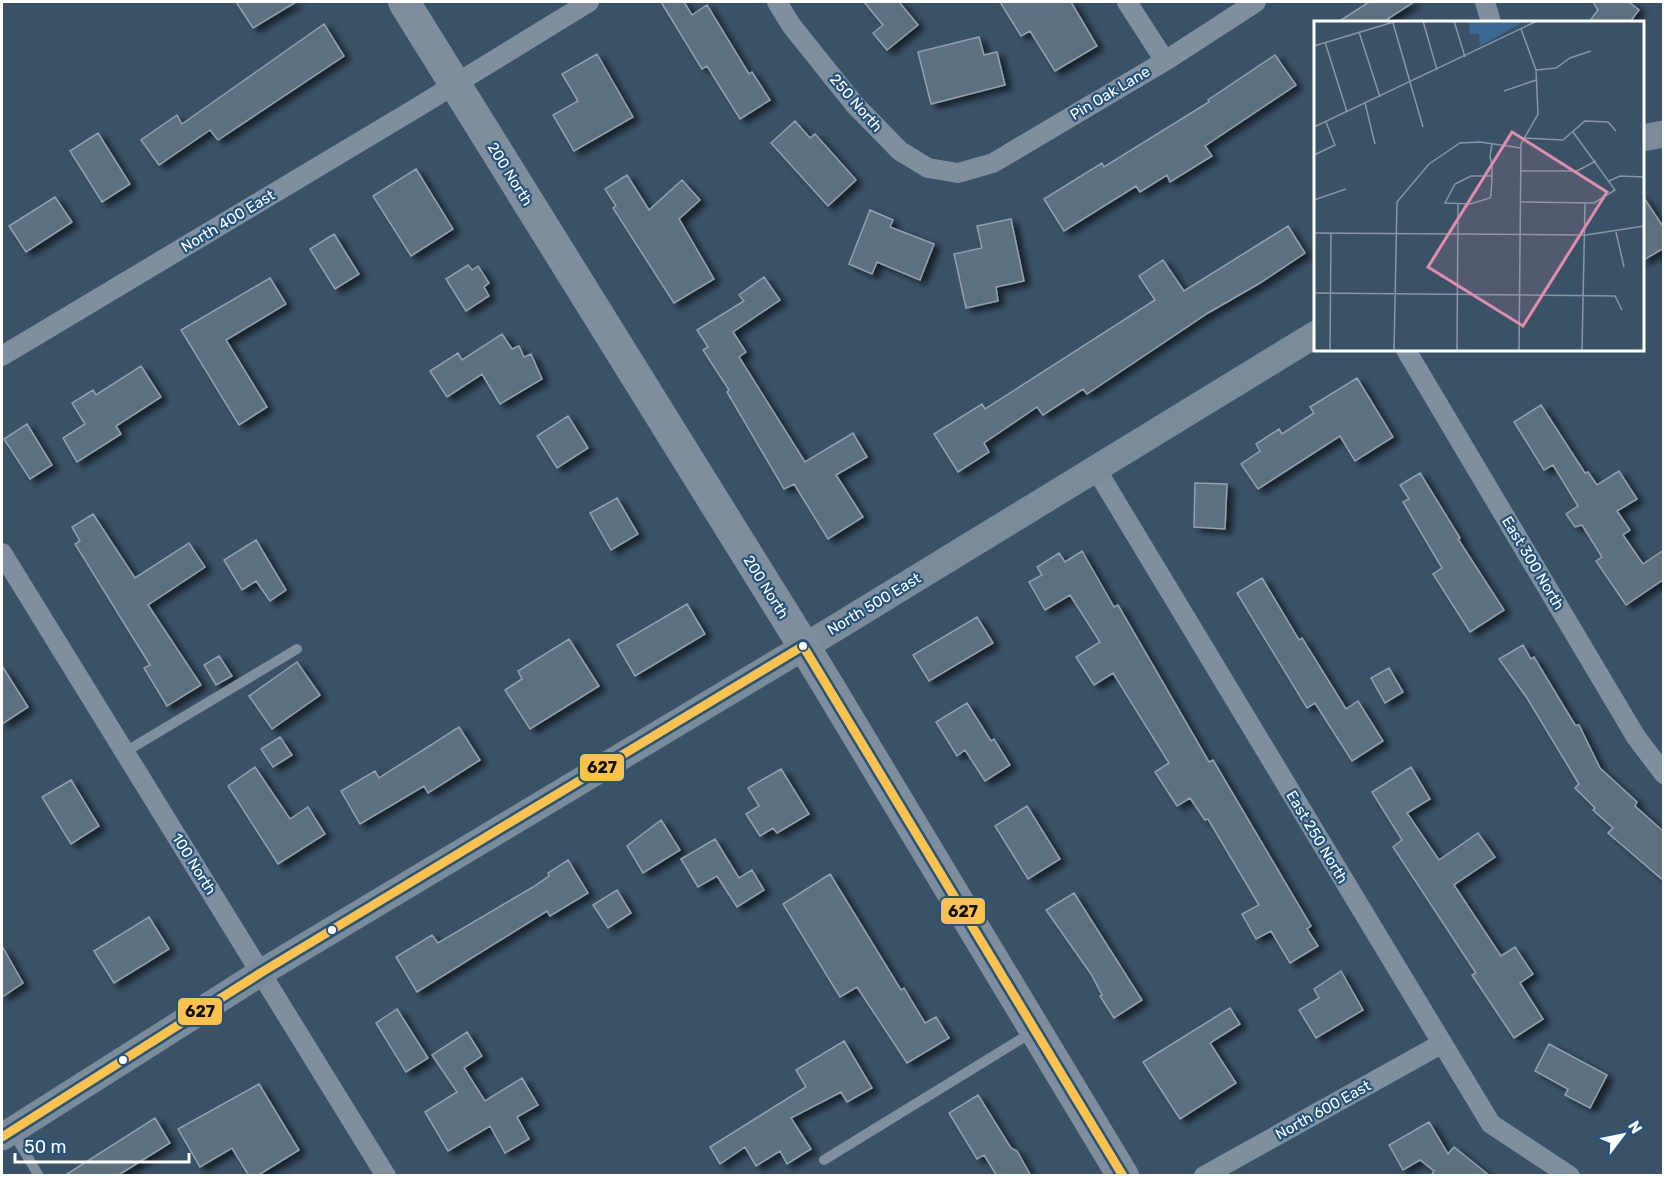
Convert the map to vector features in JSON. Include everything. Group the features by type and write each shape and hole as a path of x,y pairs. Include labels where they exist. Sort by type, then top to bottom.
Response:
{"main road":[{"name":"200 North","path":"404,2 803,646 1123,1176"}],"street":[{"name":"North 400 East","path":"2,356 455,85 589,2"},
{"name":"250 North","path":"777,2 791,25 855,105 900,151 928,168 958,173"},
{"path":"1127,2 1165,61"},
{"name":"Pin Oak Lane","path":"958,173 993,164 1165,61 1256,2"},
{"path":"1485,2 1491,21"},
{"path":"1644,138 1664,134"},
{"name":"North 500 East","path":"7,1134 262,972 1314,335"},
{"name":"East 300 North","path":"1407,351 1636,737 1664,774"},
{"name":"East 250 North","path":"1096,469 1491,1124 1570,1176"},
{"name":"100 North","path":"2,553 386,1176"},
{"name":"North 600 East","path":"1204,1176 1442,1044"}],"lane":[{"path":"124,752 297,649"},
{"path":"824,1160 1034,1031"},
{"path":"7,1134 39,1176"}],"building":[{"path":"236,2 296,2 253,28"},
{"path":"661,2 684,2 692,15 707,5 749,74 752,72 770,100 740,119 707,66 702,69"},
{"path":"864,2 899,2 918,25 887,50 873,33 883,25"},
{"path":"1000,2 1071,2 1097,46 1055,71 1030,31 1021,36"},
{"path":"1369,2 1414,2 1385,21 1340,21"},
{"path":"1593,2 1629,2 1639,10 1631,21 1590,21 1598,10"},
{"path":"324,24 344,56 218,140 210,130 159,165 141,140 177,115 182,124"},
{"path":"979,37 984,55 997,52 1005,85 931,104 918,52"},
{"path":"597,54 633,117 574,151 553,115 578,101 562,74"},
{"path":"1275,55 1296,85 1205,146 1212,156 1170,182 1167,175 1140,192 1136,186 1064,231 1044,199 1102,163 1104,167 1209,102 1208,100"},
{"path":"795,121 810,138 815,134 856,180 828,206 771,143"},
{"path":"98,133 130,184 102,202 70,151"},
{"path":"416,169 453,229 411,256 373,196"},
{"path":"627,175 649,210 682,180 700,200 679,219 714,279 674,303 613,208 616,206 605,189"},
{"path":"55,197 72,222 26,252 9,226"},
{"path":"1644,198 1664,228 1664,248 1644,260"},
{"path":"870,210 893,220 890,227 934,244 920,280 877,262 872,274 849,264"},
{"path":"1011,219 1024,281 996,287 998,301 966,308 954,254 982,248 977,226"},
{"path":"1288,226 1305,253 1260,283 1208,313 1087,394 1083,389 1043,415 1037,407 984,443 989,452 958,472 934,434 982,404 985,409 1155,300 1139,276 1163,260 1184,291"},
{"path":"334,234 359,274 335,289 310,249"},
{"path":"468,265 472,270 478,266 489,283 484,287 489,296 466,311 446,279"},
{"path":"764,277 780,300 733,332 746,352 739,357 805,462 853,433 867,457 836,475 863,517 828,539 794,484 784,489 727,392 729,390 703,350 708,347 697,330 744,301 739,295"},
{"path":"270,278 286,304 226,340 267,407 239,425 181,330"},
{"path":"502,334 512,349 519,346 524,357 531,354 542,379 500,404 482,374 447,397 430,371 458,353 462,360"},
{"path":"141,366 161,397 116,426 121,434 77,462 63,438 85,424 72,403 93,390 96,395"},
{"path":"1357,378 1393,437 1355,461 1340,436 1258,489 1241,464 1260,451 1256,444 1279,429 1282,434 1314,413 1310,407"},
{"path":"1541,405 1585,473 1588,472 1597,485 1619,471 1637,499 1617,511 1630,530 1623,535 1643,564 1664,550 1664,579 1626,605 1596,561 1602,557 1582,525 1575,527 1566,514 1578,506 1553,465 1544,470 1514,422"},
{"path":"568,416 588,448 557,468 537,436"},
{"path":"27,424 52,465 30,479 4,439"},
{"path":"1420,473 1460,538 1458,539 1504,610 1470,632 1433,574 1442,568 1403,502 1409,499 1400,485"},
{"path":"1195,483 1227,484 1225,529 1194,527"},
{"path":"617,498 638,534 611,550 590,513"},
{"path":"93,514 135,578 189,543 205,567 148,605 201,685 167,706 144,668 150,665 75,544 80,541 72,527"},
{"path":"256,540 286,590 270,601 256,581 242,590 224,560"},
{"path":"1082,551 1114,607 1118,605 1209,762 1213,760 1311,926 1307,929 1318,946 1290,963 1271,931 1256,939 1242,914 1259,905 1208,819 1205,820 1190,798 1177,806 1155,772 1169,763 1113,673 1094,685 1076,657 1100,642 1070,595 1045,610 1029,582 1042,575 1037,567 1059,553 1065,562"},
{"path":"1262,578 1299,640 1302,638 1346,709 1358,701 1383,741 1352,761 1315,703 1307,708 1237,593"},
{"path":"687,604 705,634 635,676 617,645"},
{"path":"977,617 993,643 929,681 913,655"},
{"path":"569,639 599,686 530,729 505,690 522,679 518,671"},
{"path":"1523,645 1531,659 1534,657 1575,725 1579,725 1600,768 1637,802 1635,806 1664,832 1664,881 1608,833 1613,828 1593,810 1595,808 1575,788 1579,784 1527,698 1499,659"},
{"path":"219,656 232,676 216,685 204,665"},
{"path":"297,662 320,695 272,729 249,696"},
{"path":"2,666 28,707 2,724"},
{"path":"1389,668 1403,692 1385,703 1371,678"},
{"path":"967,703 991,741 994,739 1010,765 985,781 965,750 957,756 936,722"},
{"path":"459,727 480,760 428,793 424,786 360,824 341,791 375,771 379,778"},
{"path":"280,737 292,755 273,767 261,749"},
{"path":"255,767 290,819 308,807 325,834 278,864 228,786"},
{"path":"1411,767 1430,799 1407,813 1439,860 1478,833 1495,857 1454,885 1501,956 1515,947 1533,974 1520,983 1543,1019 1514,1038 1472,975 1476,973 1393,847 1402,840 1372,792"},
{"path":"781,769 809,814 777,833 773,828 760,836 746,814 759,806 748,788"},
{"path":"71,780 99,826 71,844 42,797"},
{"path":"1027,806 1060,859 1028,879 995,826"},
{"path":"661,820 680,850 643,873 627,846"},
{"path":"715,839 739,878 752,870 764,890 737,907 717,876 698,887 681,859"},
{"path":"568,860 588,893 550,916 547,911 417,992 396,957 432,935 438,943 533,887 549,876 548,873"},
{"path":"830,874 901,990 904,988 925,1023 936,1017 949,1038 907,1063 857,987 840,997 783,904"},
{"path":"617,890 631,913 608,928 593,905"},
{"path":"1074,893 1142,1000 1114,1018 1100,996 1102,995 1091,974 1046,910"},
{"path":"149,917 169,949 114,983 94,951"},
{"path":"2,946 23,983 2,997"},
{"path":"1341,971 1363,1010 1316,1038 1299,1010 1319,998 1314,989"},
{"path":"1230,1008 1240,1024 1210,1043 1236,1083 1180,1119 1143,1062"},
{"path":"397,1009 428,1058 406,1072 376,1023"},
{"path":"467,1032 482,1056 464,1068 485,1101 522,1078 538,1105 517,1117 529,1139 505,1153 490,1126 448,1151 425,1112 457,1092 432,1055"},
{"path":"844,1041 872,1088 847,1102 841,1092 791,1118 811,1149 787,1164 780,1151 756,1166 745,1147 720,1164 710,1147 806,1087 796,1070"},
{"path":"1549,1044 1607,1075 1590,1108 1565,1095 1568,1089 1535,1071"},
{"path":"259,1084 299,1150 257,1176 249,1176 232,1148 200,1167 178,1129"},
{"path":"978,1095 1011,1148 1017,1151 1031,1176 997,1176 984,1155 977,1159 949,1113"},
{"path":"155,1118 170,1143 117,1176 64,1176"},
{"path":"1429,1122 1448,1154 1454,1147 1490,1176 1431,1176 1434,1171 1420,1160 1403,1170 1389,1145"}],"transit line":[{"name":"627","path":"803,646 1123,1176"},
{"name":"627","path":"2,1137 262,972 803,646"}]}
